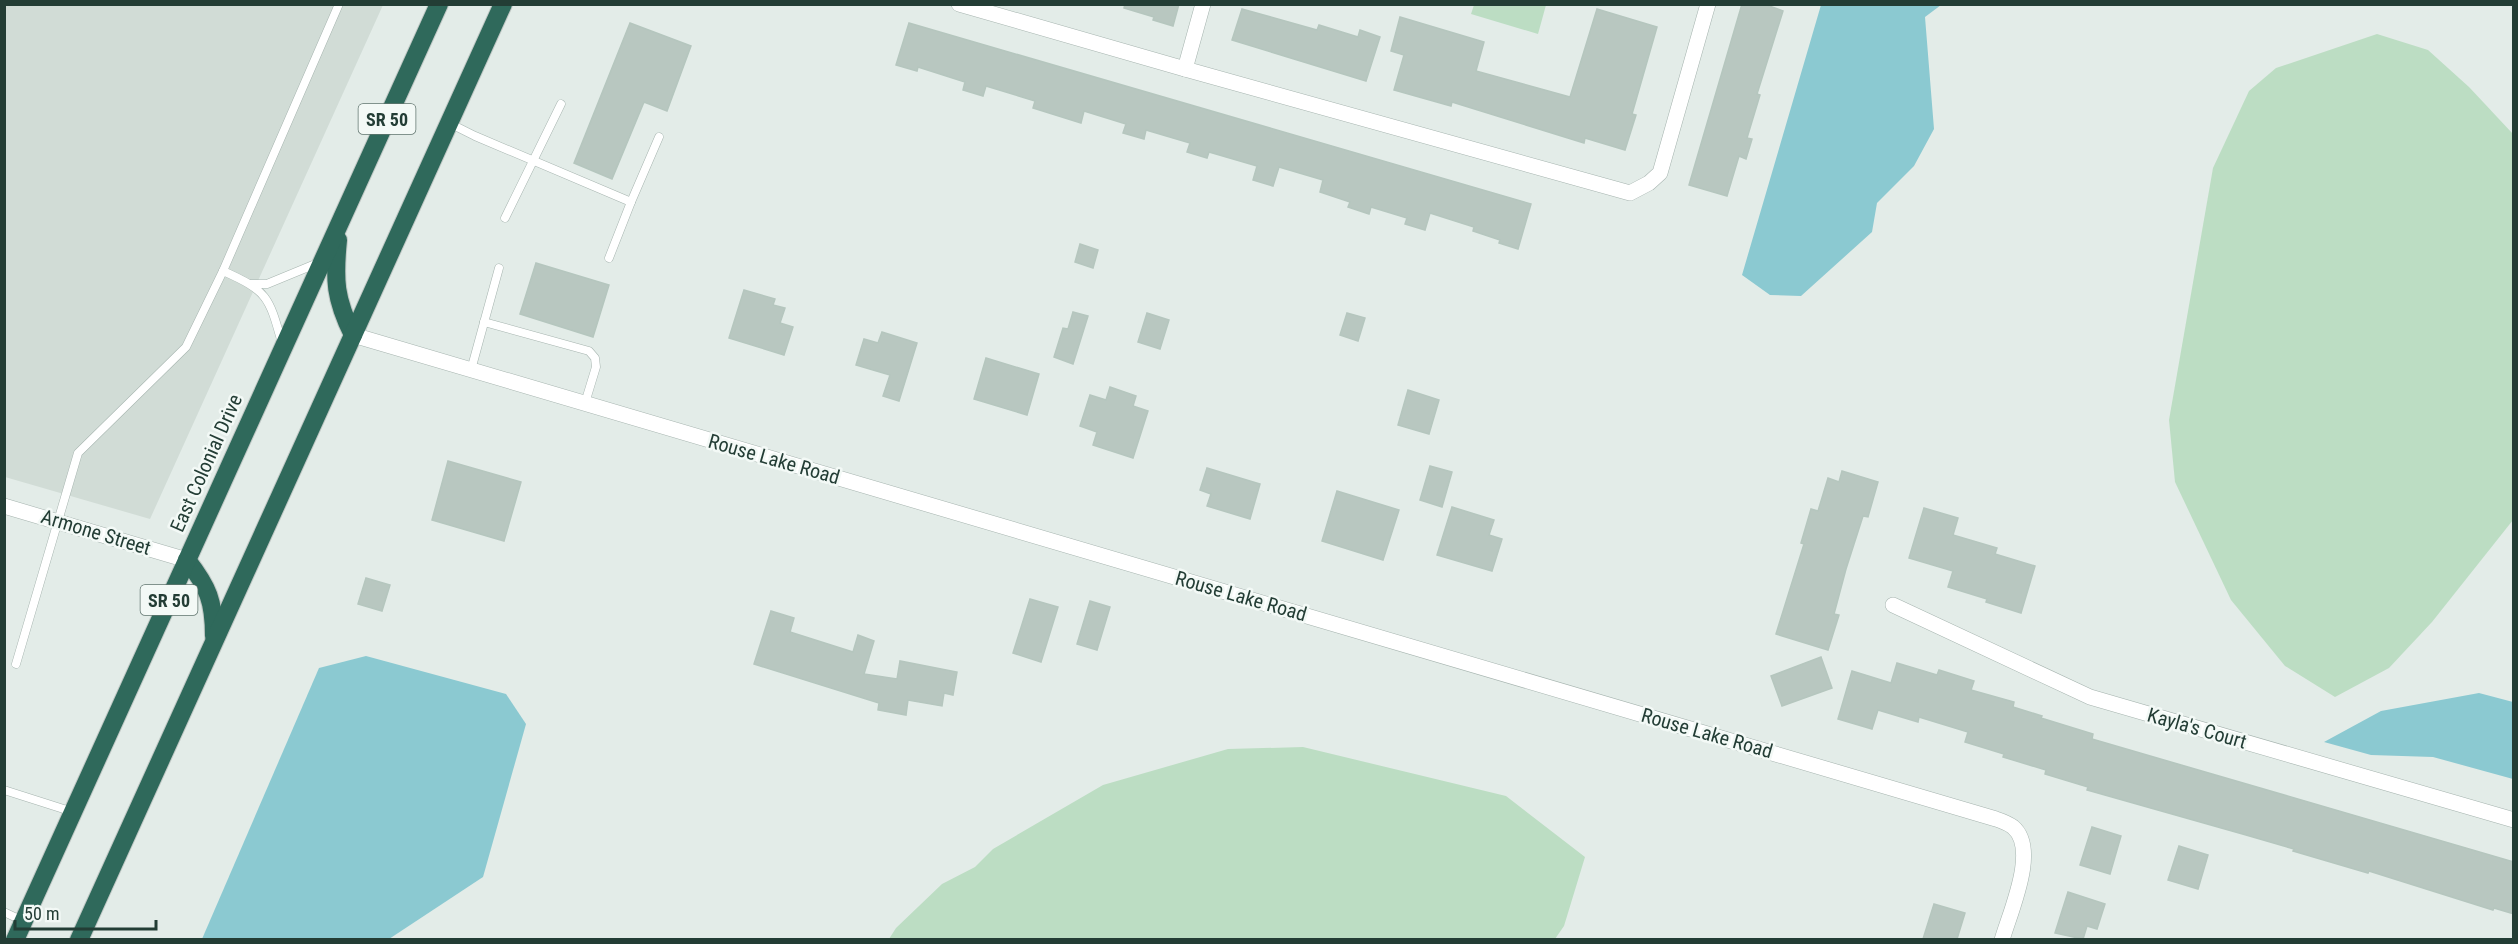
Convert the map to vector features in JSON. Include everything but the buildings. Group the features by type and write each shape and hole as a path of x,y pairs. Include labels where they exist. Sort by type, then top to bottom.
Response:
{"highway":[{"name":"East Colonial Drive","path":"15,939 439,4"},
{"name":"SR 50","path":"80,939 503,4"},
{"path":"340,223 334,276 341,312 353,335"},
{"path":"187,560 204,582 214,611 214,644"}],"street":[{"path":"959,4 1630,193 1649,183 1660,173 1708,4"},
{"path":"1185,69 1203,4"},
{"name":"Rouse Lake Road","path":"353,335 1996,819 2013,827 2021,837 2025,849 2023,867 2002,939"},
{"name":"Armone Street","path":"4,506 58,520 187,560"},
{"name":"Kayla's Court","path":"1893,605 2090,697 2514,820"}],"lane":[{"path":"16,664 78,453 186,347 223,271 339,4"},
{"path":"505,218 561,104"},
{"path":"449,123 631,202"},
{"path":"609,258 660,137"},
{"path":"251,284 267,284 323,261"},
{"path":"471,370 499,268"},
{"path":"223,271 251,284 264,295 272,308 283,348"},
{"path":"484,322 589,351 595,358 596,367 585,404"},
{"path":"4,790 73,812"},
{"path":"4,912 24,921"}],"shaded area":[{"path":"4,5 383,5 150,519 5,477"}],"green space":[{"path":"1474,4 1546,5 1538,34 1471,14"},
{"path":"2377,34 2428,50 2469,87 2513,134 2513,520 2432,622 2389,668 2335,697 2285,666 2231,600 2175,482 2169,420 2213,168 2249,91 2276,68"},
{"path":"1303,747 1506,796 1585,857 1564,926 1555,939 889,939 896,928 942,884 975,867 993,849 1103,785 1228,749"}],"water":[{"path":"1821,5 1941,5 1925,17 1934,129 1914,166 1877,203 1872,232 1801,296 1770,295 1742,275"},
{"path":"366,656 506,694 526,724 483,877 389,939 202,939 319,668"},
{"path":"2479,693 2513,702 2513,779 2433,757 2371,755 2324,742 2381,711"}]}
